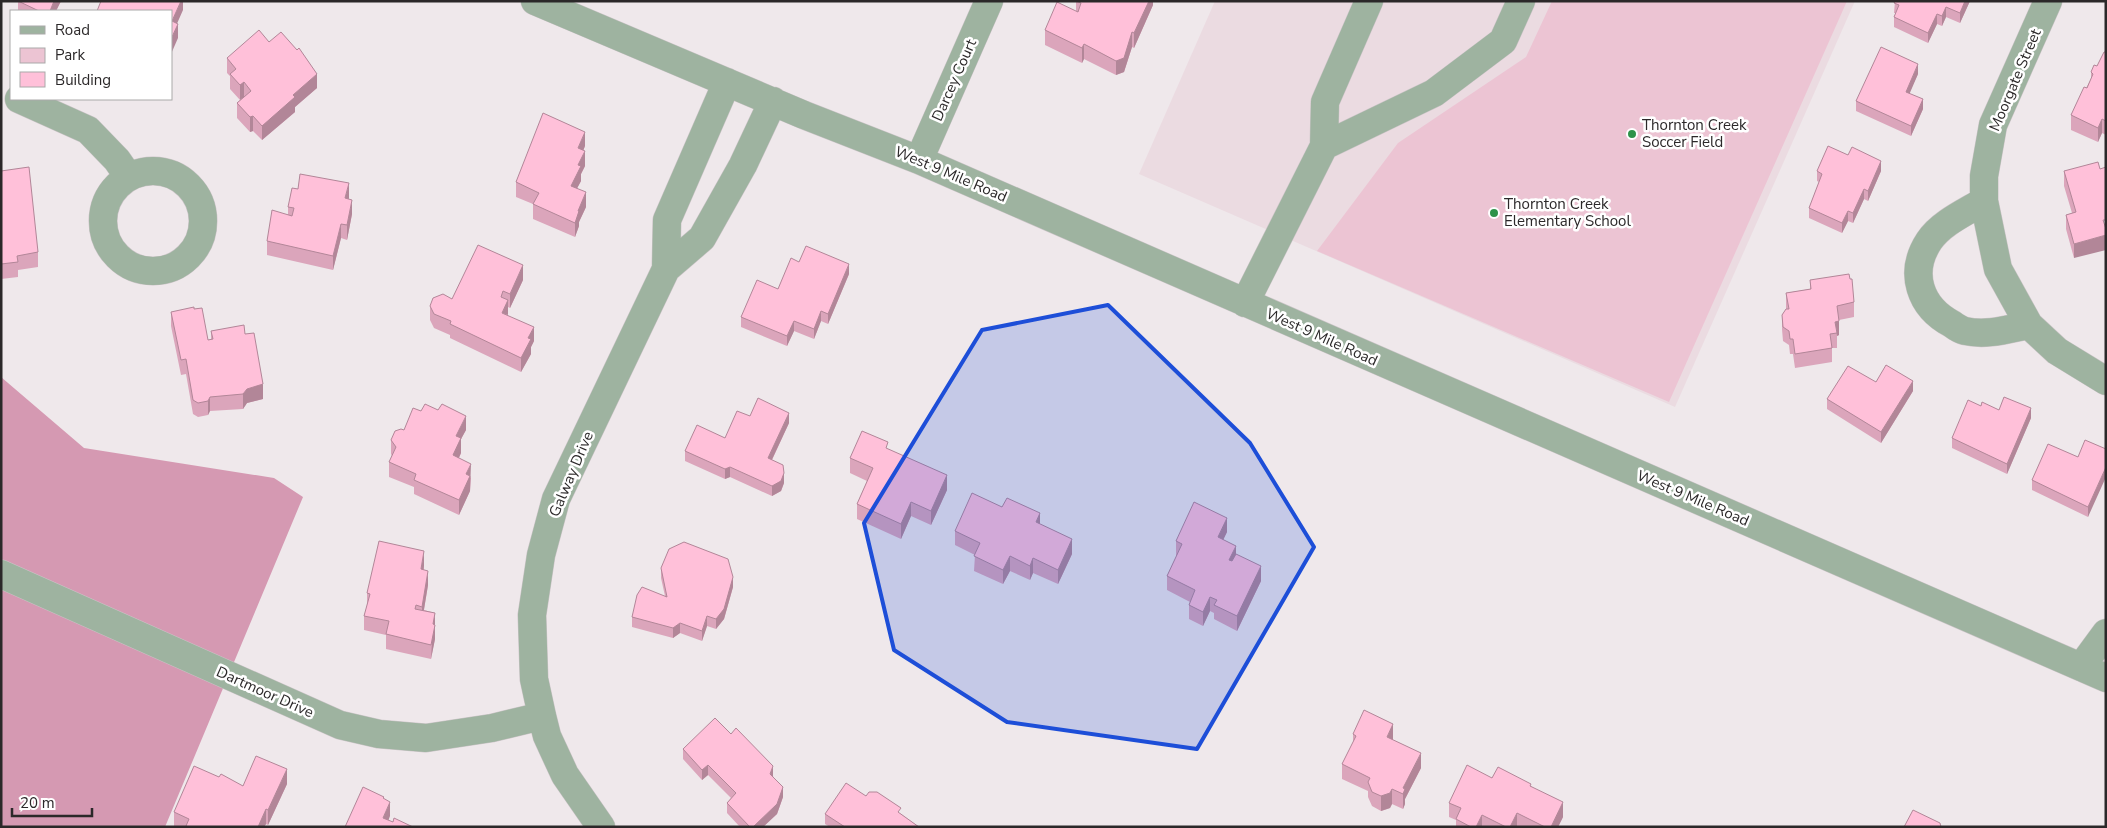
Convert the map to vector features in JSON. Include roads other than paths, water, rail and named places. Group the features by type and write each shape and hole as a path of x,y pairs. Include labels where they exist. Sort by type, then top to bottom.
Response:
{"street":[{"name":"West 9 Mile Road","path":"535,1 919,160 2106,678"},
{"name":"Darcey Court","path":"919,160 989,1"},
{"path":"1245,303 1324,146 1325,102 1369,1"},
{"path":"1324,146 1434,93 1503,41 1521,1"},
{"name":"Moorgate Street","path":"2048,1 1993,126 1984,176 1984,201 1998,269 2029,325 2056,351 2106,380"},
{"name":"Galway Drive","path":"666,269 666,220 727,82"},
{"path":"20,100 88,130 117,160 128,176"},
{"name":"Galway Drive","path":"601,827 565,774 547,736 542,716 534,679 532,615 541,556 556,499 666,269 702,238 743,165 773,101"},
{"path":"1984,201 1947,223 1929,241 1920,262 1919,285 1925,302 1940,318 1964,331 1991,333 2029,325"},
{"name":"Dartmoor Drive","path":"1,574 340,725 378,734 426,738 492,728 542,716"},
{"path":"2081,667 2106,633"}],"place":[{"name":"Thornton Creek Soccer Field","path":"1632,134"},
{"name":"Thornton Creek Elementary School","path":"1494,213"}]}
